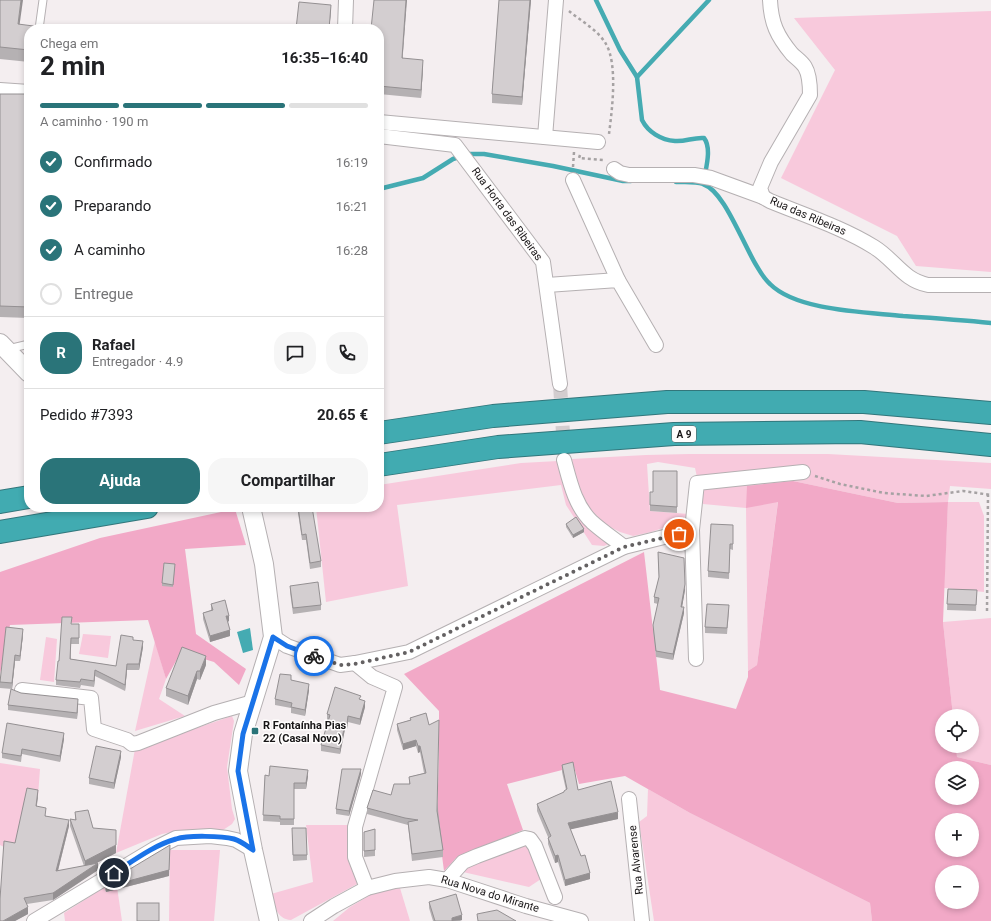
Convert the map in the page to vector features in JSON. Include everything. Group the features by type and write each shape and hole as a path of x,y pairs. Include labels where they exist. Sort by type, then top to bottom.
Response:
{"highway":[{"path":"384,432 493,416 667,402 864,402 991,413"},
{"name":"A 9","path":"384,464 498,446 674,434 860,432 991,445"},
{"path":"0,502 24,498"},
{"path":"0,532 118,512"}],"street":[{"path":"345,24 346,0"},
{"path":"544,137 556,0"},
{"path":"763,197 760,188 768,169 810,95 810,86 806,67 783,42 775,29 771,15 770,0"},
{"path":"0,90 24,92"},
{"path":"384,122 574,140 603,139"},
{"name":"Rua Horta das Ribeiras","path":"384,137 455,145 544,262 560,384"},
{"name":"Rua das Ribeiras","path":"614,169 620,173 629,175 694,175 711,178 763,197 864,241 875,247 910,278 919,283 928,285 991,285"},
{"path":"573,180 618,280 656,345"},
{"path":"547,285 618,280"},
{"path":"3,346 24,368"},
{"path":"564,460 570,485 580,507 591,522 624,547"},
{"path":"696,659 692,530 697,483 803,472"},
{"path":"252,512 264,564 273,637 243,734 238,771 253,850 269,921"},
{"path":"273,637 287,646 340,665 355,664 409,652 624,547 692,530"},
{"path":"355,664 372,678 395,687 355,827 355,857 367,888"},
{"path":"22,690 91,698 94,729 127,740 132,744 214,713 253,702"},
{"name":"Rua Alvarense","path":"629,799 642,921"},
{"path":"34,921 154,849 176,838 210,836 227,838 236,840 253,850"},
{"path":"447,880 463,862 525,838 530,839 535,846 555,897"},
{"name":"Rua Nova do Mirante","path":"311,921 334,906 367,888 395,881 429,877 447,880 555,917 581,921"}],"lane":[{"path":"40,24 43,0"},
{"path":"3,346 24,344"}],"path":[{"path":"556,0 595,31 606,43 611,56 613,75 612,115 603,139"},
{"path":"573,180 574,140"},
{"path":"803,472 840,484 884,493 926,496 963,491 990,495 987,611"}],"shaded area":[{"path":"991,11 991,272 916,266 897,236 781,178 835,70 794,18"},
{"path":"689,454 828,454 991,463 991,489 950,486 948,502 898,503 793,481 778,501 757,665 748,671 746,508 703,504 695,468 658,462 647,464 650,511 689,514 675,524 633,536 620,532 606,525 587,506 576,481 572,459"},
{"path":"558,461 576,514 581,521 611,543 604,546 592,545 566,505 561,485 397,505 408,586 326,602 317,512 384,512 384,484 521,463"},
{"path":"793,481 898,503 948,502 943,622 952,709 935,709 935,753 957,753 957,757 974,761 935,761 935,805 979,805 979,762 991,765 991,921 872,921 870,903 690,813 625,776 579,784 574,767 507,784 523,830 456,858 444,871 437,817 439,711 404,674 644,552 660,690 736,709 748,677 748,671 757,665 778,502 746,508 747,486"},
{"path":"948,502 979,502 984,516 984,592 944,588"},
{"path":"221,512 236,512 246,545 185,549 196,634 246,669 239,685 214,662 181,652 166,679 148,620 10,625 0,674 0,572 100,538"},
{"path":"991,618 991,765 957,757 957,753 979,753 979,709 952,709 943,622"},
{"path":"83,634 111,636 108,658 79,654"},
{"path":"46,637 57,639 54,682 40,680"},
{"path":"155,641 166,679 159,699 185,716 135,731"},
{"path":"232,716 234,721 227,767 232,809 235,819 232,824 223,830 182,830 162,834 116,853 135,749"},
{"path":"0,763 40,769 38,796 28,795 15,849 0,845"},
{"path":"648,789 690,813 870,903 872,921 654,921 639,822 647,816"},
{"path":"306,825 348,825 357,884 291,920 282,917 279,914 271,894 313,882"},
{"path":"524,846 528,847 541,879 529,887 463,872 463,868"},
{"path":"170,850 220,850 214,921 169,921"},
{"path":"116,880 122,921 65,921 64,913"},
{"path":"400,888 410,921 333,921 350,907 377,891"}],"water":[{"path":"250,628 253,650 243,653 237,632"}],"building":[{"path":"0,0 21,0 18,24 24,25 24,49 0,47"},
{"path":"374,0 406,0 402,58 423,60 421,90 384,86 384,24 372,24"},
{"path":"499,0 530,0 522,97 492,94"},
{"path":"299,2 331,5 329,24 297,24"},
{"path":"0,94 24,94 24,307 0,306"},
{"path":"653,471 677,471 677,507 650,505 650,492 653,492"},
{"path":"299,512 313,512 321,561 310,563 306,534 302,535"},
{"path":"576,517 584,529 573,535 566,524"},
{"path":"711,524 733,525 733,544 730,544 729,573 708,571"},
{"path":"658,552 684,558 685,584 681,607 684,607 673,654 656,651 653,625 659,598 654,597 659,577"},
{"path":"164,563 175,564 173,585 162,583"},
{"path":"318,582 321,605 293,608 290,586"},
{"path":"948,589 977,590 976,605 947,604"},
{"path":"225,600 229,616 226,616 230,630 210,636 203,613 213,610 211,604"},
{"path":"707,604 729,605 727,628 705,627"},
{"path":"62,617 72,617 71,624 79,624 79,638 71,638 70,659 116,666 121,635 133,637 133,640 143,641 139,664 127,664 125,685 95,670 94,681 81,679 80,682 56,680"},
{"path":"6,627 23,629 20,656 15,655 12,683 0,682"},
{"path":"182,647 206,656 200,671 197,671 188,696 166,688"},
{"path":"280,674 291,675 291,680 309,684 305,710 291,707 292,703 275,699"},
{"path":"335,687 361,696 359,699 365,701 360,719 348,716 347,724 345,723 340,749 321,745 330,715 327,714"},
{"path":"11,689 21,693 78,699 77,713 8,705"},
{"path":"426,713 429,725 439,720 437,811 443,850 412,854 408,822 418,820 367,808 373,790 391,795 394,784 410,784 409,777 426,773 420,746 418,746 416,740 403,744 397,724 411,720 410,718"},
{"path":"7,723 64,733 60,756 22,749 21,756 2,753"},
{"path":"96,746 121,751 114,783 89,778"},
{"path":"573,762 578,790 611,781 618,812 568,823 581,856 585,855 590,873 565,880 558,855 555,856 548,838 551,836 537,804 564,792 567,789 562,765"},
{"path":"270,766 308,770 306,783 294,783 294,819 280,819 280,816 263,815 265,775 269,776"},
{"path":"342,769 361,769 349,811 336,809"},
{"path":"27,788 38,790 36,806 46,808 45,816 69,820 56,871 98,863 53,893 24,898 28,907 3,921 0,921 4,841 15,843"},
{"path":"88,810 93,828 116,830 116,845 85,861 70,819 76,820 75,812"},
{"path":"292,828 306,828 307,855 293,855"},
{"path":"375,829 375,850 364,851 364,832"},
{"path":"170,845 169,870 106,887 105,884"},
{"path":"456,894 462,915 452,918 452,921 435,921 429,902"},
{"path":"137,903 159,903 159,921 137,921"},
{"path":"497,910 516,921 478,921 477,914"}],"waterway":[{"path":"596,0 620,50 637,77 642,120 651,132 665,139 679,141 704,138 708,151 705,174"},
{"path":"637,77 709,0"},
{"path":"384,188 423,178 453,159 468,154 484,154 553,166 623,181 631,181"},
{"path":"676,182 700,183 712,190 730,214 762,274 770,284 782,293 797,300 833,309 991,323"}],"tunnel":[{"path":"560,384 564,450"}],"way so far":[{"path":"314,656 340,665 355,664 409,652 624,547 679,534"}],"place":[{"name":"R Fontaínha Pias 22 (Casal Novo)","path":"255,731"}],"route":[{"path":"114,873 154,849 176,838 210,836 227,838 236,840 253,850 240,788 238,771 243,734 273,637 287,646 314,656"}]}
